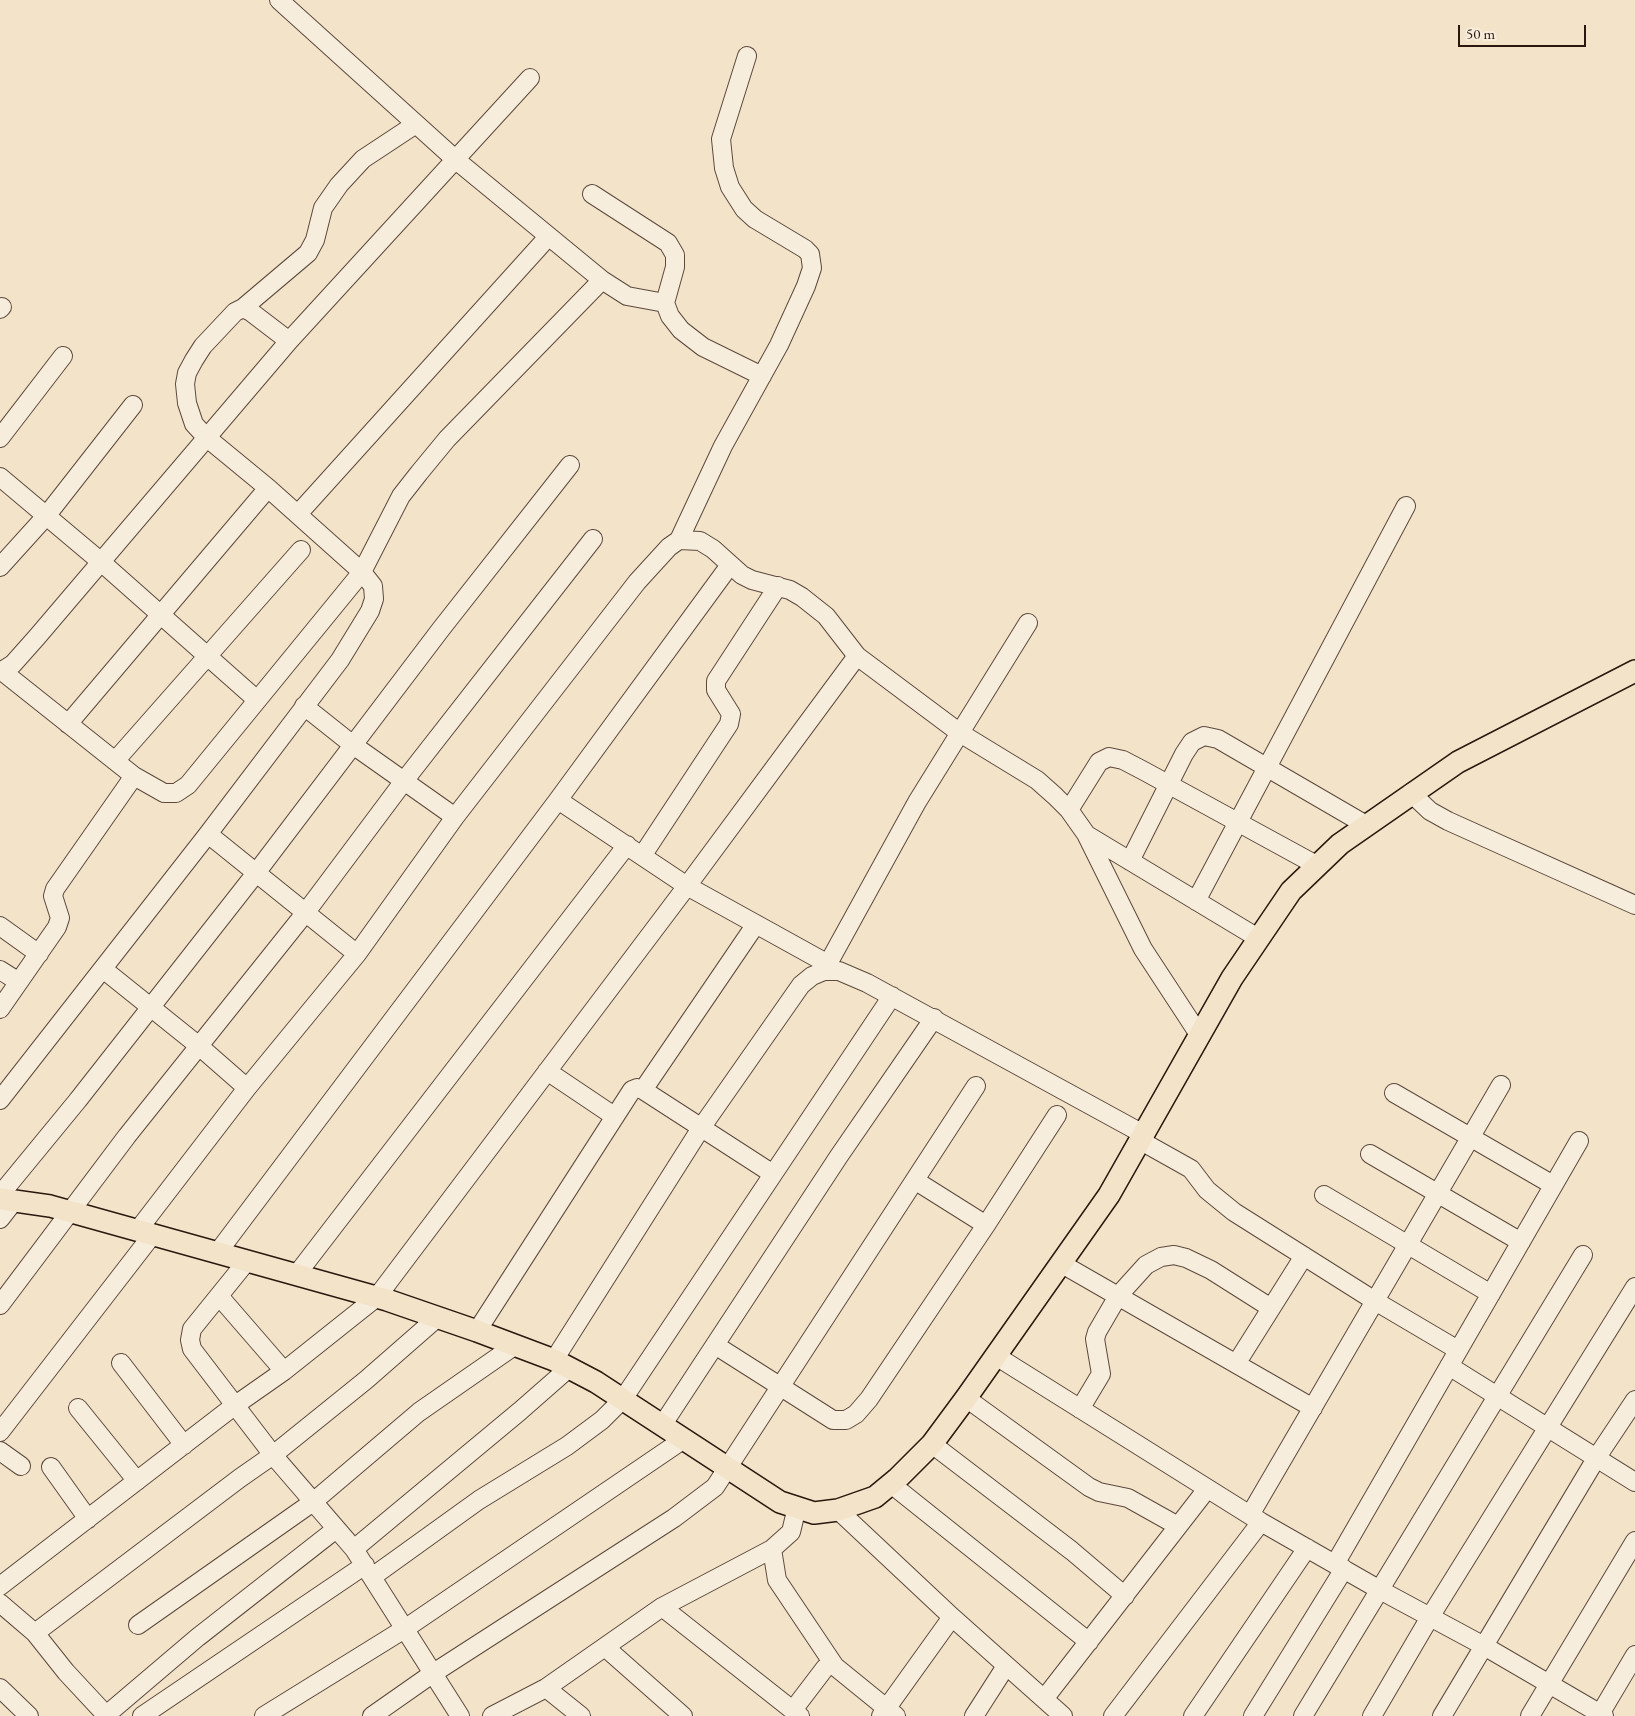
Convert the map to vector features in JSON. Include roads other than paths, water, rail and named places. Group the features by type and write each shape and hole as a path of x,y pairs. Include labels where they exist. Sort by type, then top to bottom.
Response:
{"main road":[{"path":"5,1199 50,1206 297,1274 376,1297 477,1331 562,1364 663,1424 726,1468 780,1502 814,1513 838,1510 875,1497 891,1484 932,1444 966,1398 1109,1195 1232,978 1291,891 1340,844 1411,793 1484,749 1635,671"}],"street":[{"path":"279,0 456,160 602,280 627,296 665,303"},
{"path":"679,540 723,446 762,376 806,286 812,268 810,254 805,249 755,219 744,209 727,178 721,139 747,56"},
{"path":"530,78 289,341 13,664 1,672 134,776 164,793 176,793 188,785 362,572 401,496 424,466 447,439 602,280"},
{"path":"0,1100 208,834 340,660 370,611 374,598 373,586 362,572 268,488 206,438 194,424 187,403 185,384 187,373 203,346 235,312 243,308 308,253 315,240 323,208 339,185 363,159 416,124"},
{"path":"592,194 668,243 674,255 675,267 665,303 670,316 688,336 703,346 762,376"},
{"path":"298,514 548,237"},
{"path":"243,308 259,317 289,341"},
{"path":"0,438 63,356"},
{"path":"0,567 47,515 133,405"},
{"path":"0,1219 5,1199 78,1100 256,873 570,465"},
{"path":"0,477 47,515 257,700"},
{"path":"68,724 268,488"},
{"path":"1196,901 1406,506"},
{"path":"0,1304 69,1211 306,912 404,781 593,539"},
{"path":"0,1432 247,1088 357,954 455,817 638,582 669,546 679,540 700,541 752,580 778,586 802,596 826,616 844,643 857,656 960,733 1037,780 1069,810 1086,834 1143,949 1200,1036"},
{"path":"115,761 301,550"},
{"path":"218,1252 558,800 730,565"},
{"path":"297,1274 635,850 729,724 731,714 716,690 716,681 721,669 778,586"},
{"path":"354,1549 520,1412 562,1364 701,1128 801,985 826,967 917,802 1028,623"},
{"path":"0,1586 234,1406 284,1371 376,1297 688,886 857,656"},
{"path":"304,706 354,745 455,817"},
{"path":"1130,861 1184,754 1192,742 1204,736 1218,740 1366,825"},
{"path":"1069,810 1099,762 1109,757 1123,760 1318,866"},
{"path":"0,1009 57,927 60,918 53,896 55,888 134,776"},
{"path":"1411,793 1430,811 1448,821 1635,905"},
{"path":"558,800 688,886 756,924 826,967 892,996 934,1018 1143,1138 1191,1169 1218,1200 1375,1301 1454,1358 1498,1395 1635,1482"},
{"path":"208,834 357,954"},
{"path":"1086,834 1258,938"},
{"path":"643,1090 756,924"},
{"path":"0,926 39,954"},
{"path":"103,968 151,1006 247,1088"},
{"path":"0,970 19,982"},
{"path":"142,1716 479,1500 567,1446 602,1420 623,1399 892,996"},
{"path":"663,1424 839,1156 934,1018"},
{"path":"547,1071 614,1116"},
{"path":"1113,1716 1256,1518 1313,1408 1501,1085"},
{"path":"372,1716 710,1492 916,1181 976,1086"},
{"path":"477,1331 632,1090 637,1088 643,1090 773,1174"},
{"path":"1394,1093 1553,1185"},
{"path":"715,1345 833,1420 846,1420 856,1414 869,1399 986,1225 1057,1115"},
{"path":"1253,1716 1339,1567 1454,1358 1578,1141"},
{"path":"1370,1154 1521,1242"},
{"path":"916,1181 986,1225"},
{"path":"1324,1195 1491,1294"},
{"path":"1080,1409 1101,1374 1095,1340 1118,1296 1146,1265 1161,1257 1174,1255 1211,1270 1271,1308"},
{"path":"1303,1716 1583,1255"},
{"path":"1236,1364 1304,1256"},
{"path":"247,1261 192,1329 190,1340 192,1349 273,1455 354,1549 406,1628 433,1675 460,1716"},
{"path":"1062,1264 1313,1408"},
{"path":"1372,1716 1430,1617 1635,1287"},
{"path":"219,1296 284,1371"},
{"path":"35,1633 273,1455 366,1380 438,1317"},
{"path":"138,1625 313,1502 419,1412 514,1346"},
{"path":"996,1356 1207,1489 1339,1567 1484,1646 1602,1715 1635,1655"},
{"path":"121,1363 184,1445"},
{"path":"966,1398 1089,1486 1099,1492 1128,1498 1178,1526"},
{"path":"1442,1716 1597,1457 1635,1400"},
{"path":"78,1408 137,1481"},
{"path":"264,1716 406,1628 684,1439"},
{"path":"932,1444 1072,1550 1125,1596"},
{"path":"0,1451 21,1466"},
{"path":"51,1467 88,1519"},
{"path":"891,1484 1089,1642"},
{"path":"1044,1700 1207,1489"},
{"path":"492,1716 546,1688 606,1648 662,1607 772,1549 791,1532 797,1508"},
{"path":"838,1510 952,1617 1064,1716"},
{"path":"0,1603 35,1633 66,1672 114,1713 198,1637 336,1529"},
{"path":"1530,1716 1635,1541"},
{"path":"1193,1716 1307,1548"},
{"path":"772,1549 777,1580 834,1665 888,1713 952,1617"},
{"path":"662,1607 796,1713 825,1668 834,1665"},
{"path":"606,1648 683,1716"},
{"path":"974,1716 1006,1666"},
{"path":"0,1688 29,1716"},
{"path":"546,1688 581,1716"}]}
